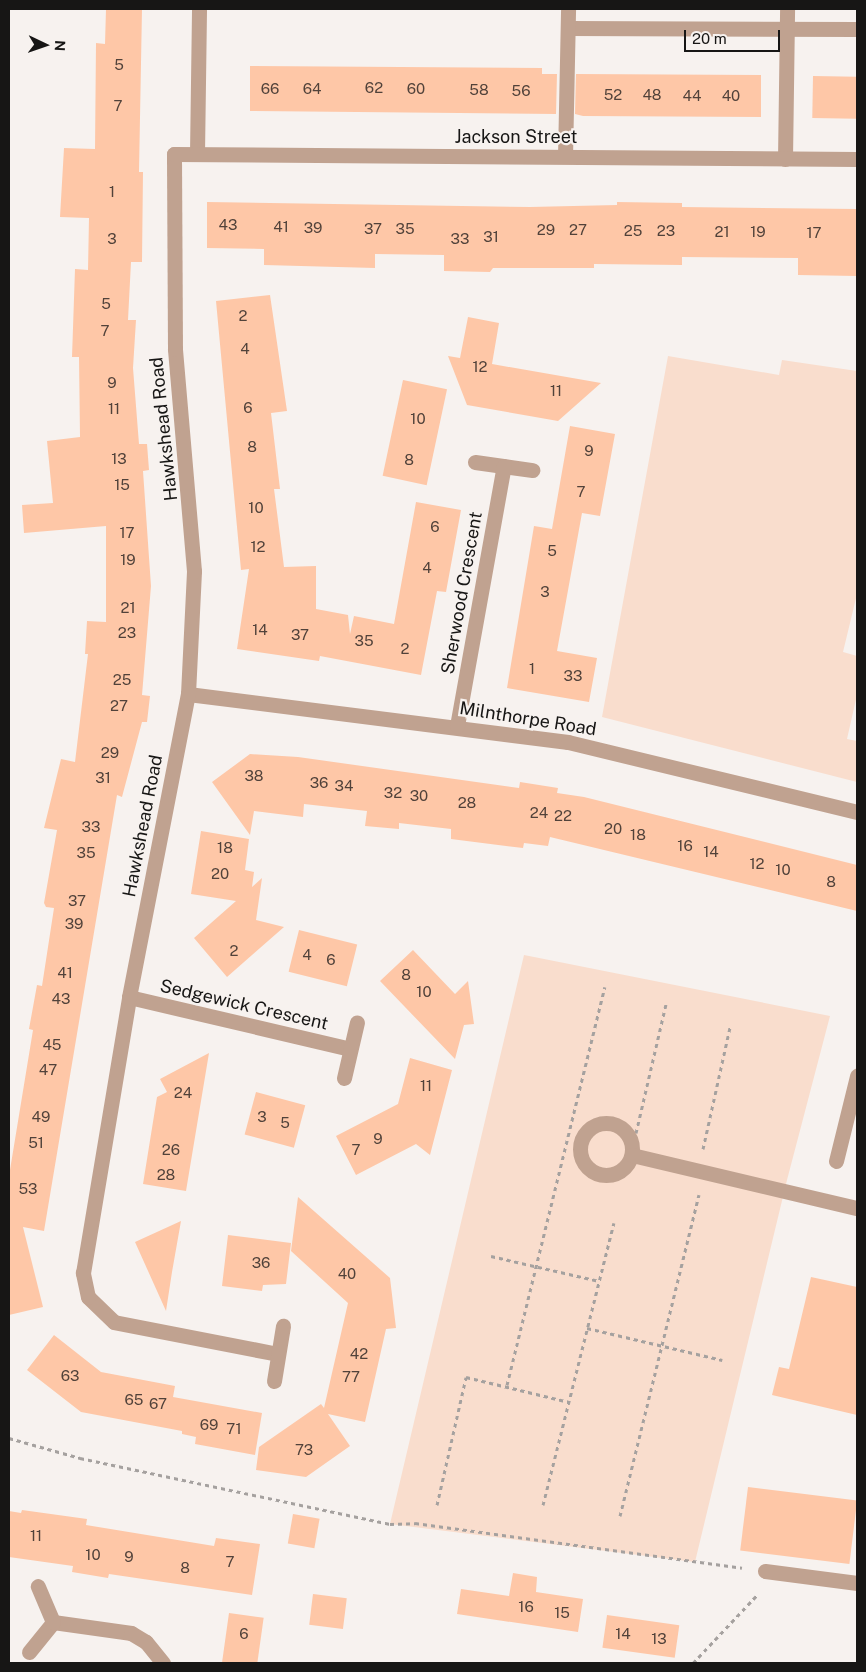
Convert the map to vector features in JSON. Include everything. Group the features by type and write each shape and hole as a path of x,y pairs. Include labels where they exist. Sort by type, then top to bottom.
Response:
{"street":[{"path":"197,154 199,9"},
{"path":"565,156 568,9"},
{"path":"785,159 787,9"},
{"path":"568,28 857,29"},
{"name":"Jackson Street","path":"174,154 857,159"},
{"name":"Hawkshead Road","path":"174,154 174,349 193,538 188,694 129,997 83,1273 88,1297 104,1316 124,1325 278,1354"},
{"path":"475,462 532,470"},
{"name":"Sherwood Crescent","path":"457,726 504,466"},
{"name":"Milnthorpe Road","path":"188,694 457,726 568,742 857,812"},
{"name":"Sedgewick Crescent","path":"129,997 350,1049"},
{"path":"344,1078 357,1022"},
{"path":"836,1161 857,1076"},
{"path":"632,1151 701,1171 857,1208"},
{"path":"274,1381 283,1326"},
{"path":"771,1572 857,1583"},
{"path":"38,1586 53,1622"},
{"path":"29,1652 53,1622"},
{"path":"53,1622 131,1633 146,1642 163,1663"}],"path":[{"path":"507,1385 605,987"},
{"path":"632,1151 666,1004"},
{"path":"620,1516 662,1345 701,1171 730,1027"},
{"path":"543,1505 614,1223"},
{"path":"490,1256 599,1281"},
{"path":"587,1328 722,1360"},
{"path":"437,1505 466,1377 507,1385 569,1402"},
{"path":"9,1438 80,1458 390,1524 415,1523 771,1572"},
{"path":"694,1663 771,1572"}],"shaded area":[{"path":"668,356 779,375 782,360 857,371 857,594 843,652 857,656 857,695 847,739 857,741 857,782 602,717"},
{"path":"524,955 830,1016 787,1180 695,1562 390,1524"}],"building":[{"path":"106,9 142,9 139,172 143,172 142,262 131,262 128,320 136,320 133,368 139,444 147,444 149,470 143,471 151,586 142,695 150,696 147,722 142,722 122,797 117,795 44,1231 23,1227 43,1307 9,1315 9,1176 33,1030 29,1029 37,985 42,986 54,908 46,907 44,903 57,830 44,828 61,759 75,762 88,654 85,654 87,621 106,622 106,526 24,533 22,505 53,503 47,441 80,437 79,357 72,357 75,269 88,270 89,218 60,217 64,148 95,149 96,43 105,44"},
{"path":"250,66 542,68 542,74 557,74 556,114 250,111"},
{"path":"576,74 761,75 761,117 583,116 575,114"},
{"path":"813,76 857,77 856,119 812,118"},
{"path":"207,202 530,207 617,205 617,202 682,203 682,207 857,209 857,276 798,275 798,258 682,257 682,265 594,264 594,268 493,268 490,272 444,271 444,255 375,254 375,268 264,265 264,249 207,248"},
{"path":"270,295 287,411 271,413 280,489 274,489 284,567 316,566 316,609 348,615 350,634 354,616 394,624 416,502 461,510 446,592 437,591 421,675 320,656 319,661 237,649 249,569 241,570 216,301"},
{"path":"468,317 499,323 492,364 601,383 558,421 467,405 448,356 460,358"},
{"path":"403,380 447,389 427,485 383,476"},
{"path":"570,426 615,434 600,516 582,513 557,651 597,658 589,702 507,688 534,526 552,529"},
{"path":"250,754 298,757 519,788 520,782 558,788 557,793 584,797 857,865 857,911 550,837 548,846 524,843 523,848 451,839 451,829 399,823 399,829 365,826 367,811 304,804 303,817 254,811 250,835 212,782"},
{"path":"201,831 249,839 245,870 254,872 252,887 262,878 256,920 284,927 227,977 194,938 236,901 191,894"},
{"path":"299,930 357,945 347,986 289,972"},
{"path":"413,950 455,994 468,981 474,1024 464,1025 455,1059 380,981"},
{"path":"209,1053 186,1191 143,1184 157,1097 167,1092 160,1079"},
{"path":"410,1058 452,1070 430,1155 416,1144 356,1175 336,1136 398,1104"},
{"path":"256,1092 305,1105 294,1148 245,1135"},
{"path":"298,1197 390,1278 396,1328 386,1329 365,1422 328,1414 350,1446 306,1477 256,1470 259,1447 321,1404 324,1408 348,1303 291,1251"},
{"path":"181,1221 172,1272 166,1311 135,1242"},
{"path":"228,1235 291,1243 286,1284 263,1285 262,1291 222,1286"},
{"path":"811,1277 857,1287 857,1415 772,1395 779,1367 789,1369"},
{"path":"54,1335 101,1372 175,1386 173,1397 262,1413 255,1455 195,1444 196,1437 182,1434 182,1431 81,1412 27,1370"},
{"path":"748,1487 857,1500 849,1564 740,1551"},
{"path":"22,1510 87,1519 86,1525 214,1546 216,1538 260,1544 252,1595 109,1574 108,1578 72,1572 73,1566 9,1557 9,1511 21,1513"},
{"path":"293,1514 320,1519 314,1548 288,1544"},
{"path":"513,1573 537,1577 536,1592 583,1599 578,1632 457,1614 461,1589 509,1596"},
{"path":"313,1594 347,1598 343,1629 309,1625"},
{"path":"229,1613 264,1618 257,1663 222,1663"},
{"path":"607,1615 679,1625 675,1658 602,1648"}]}
